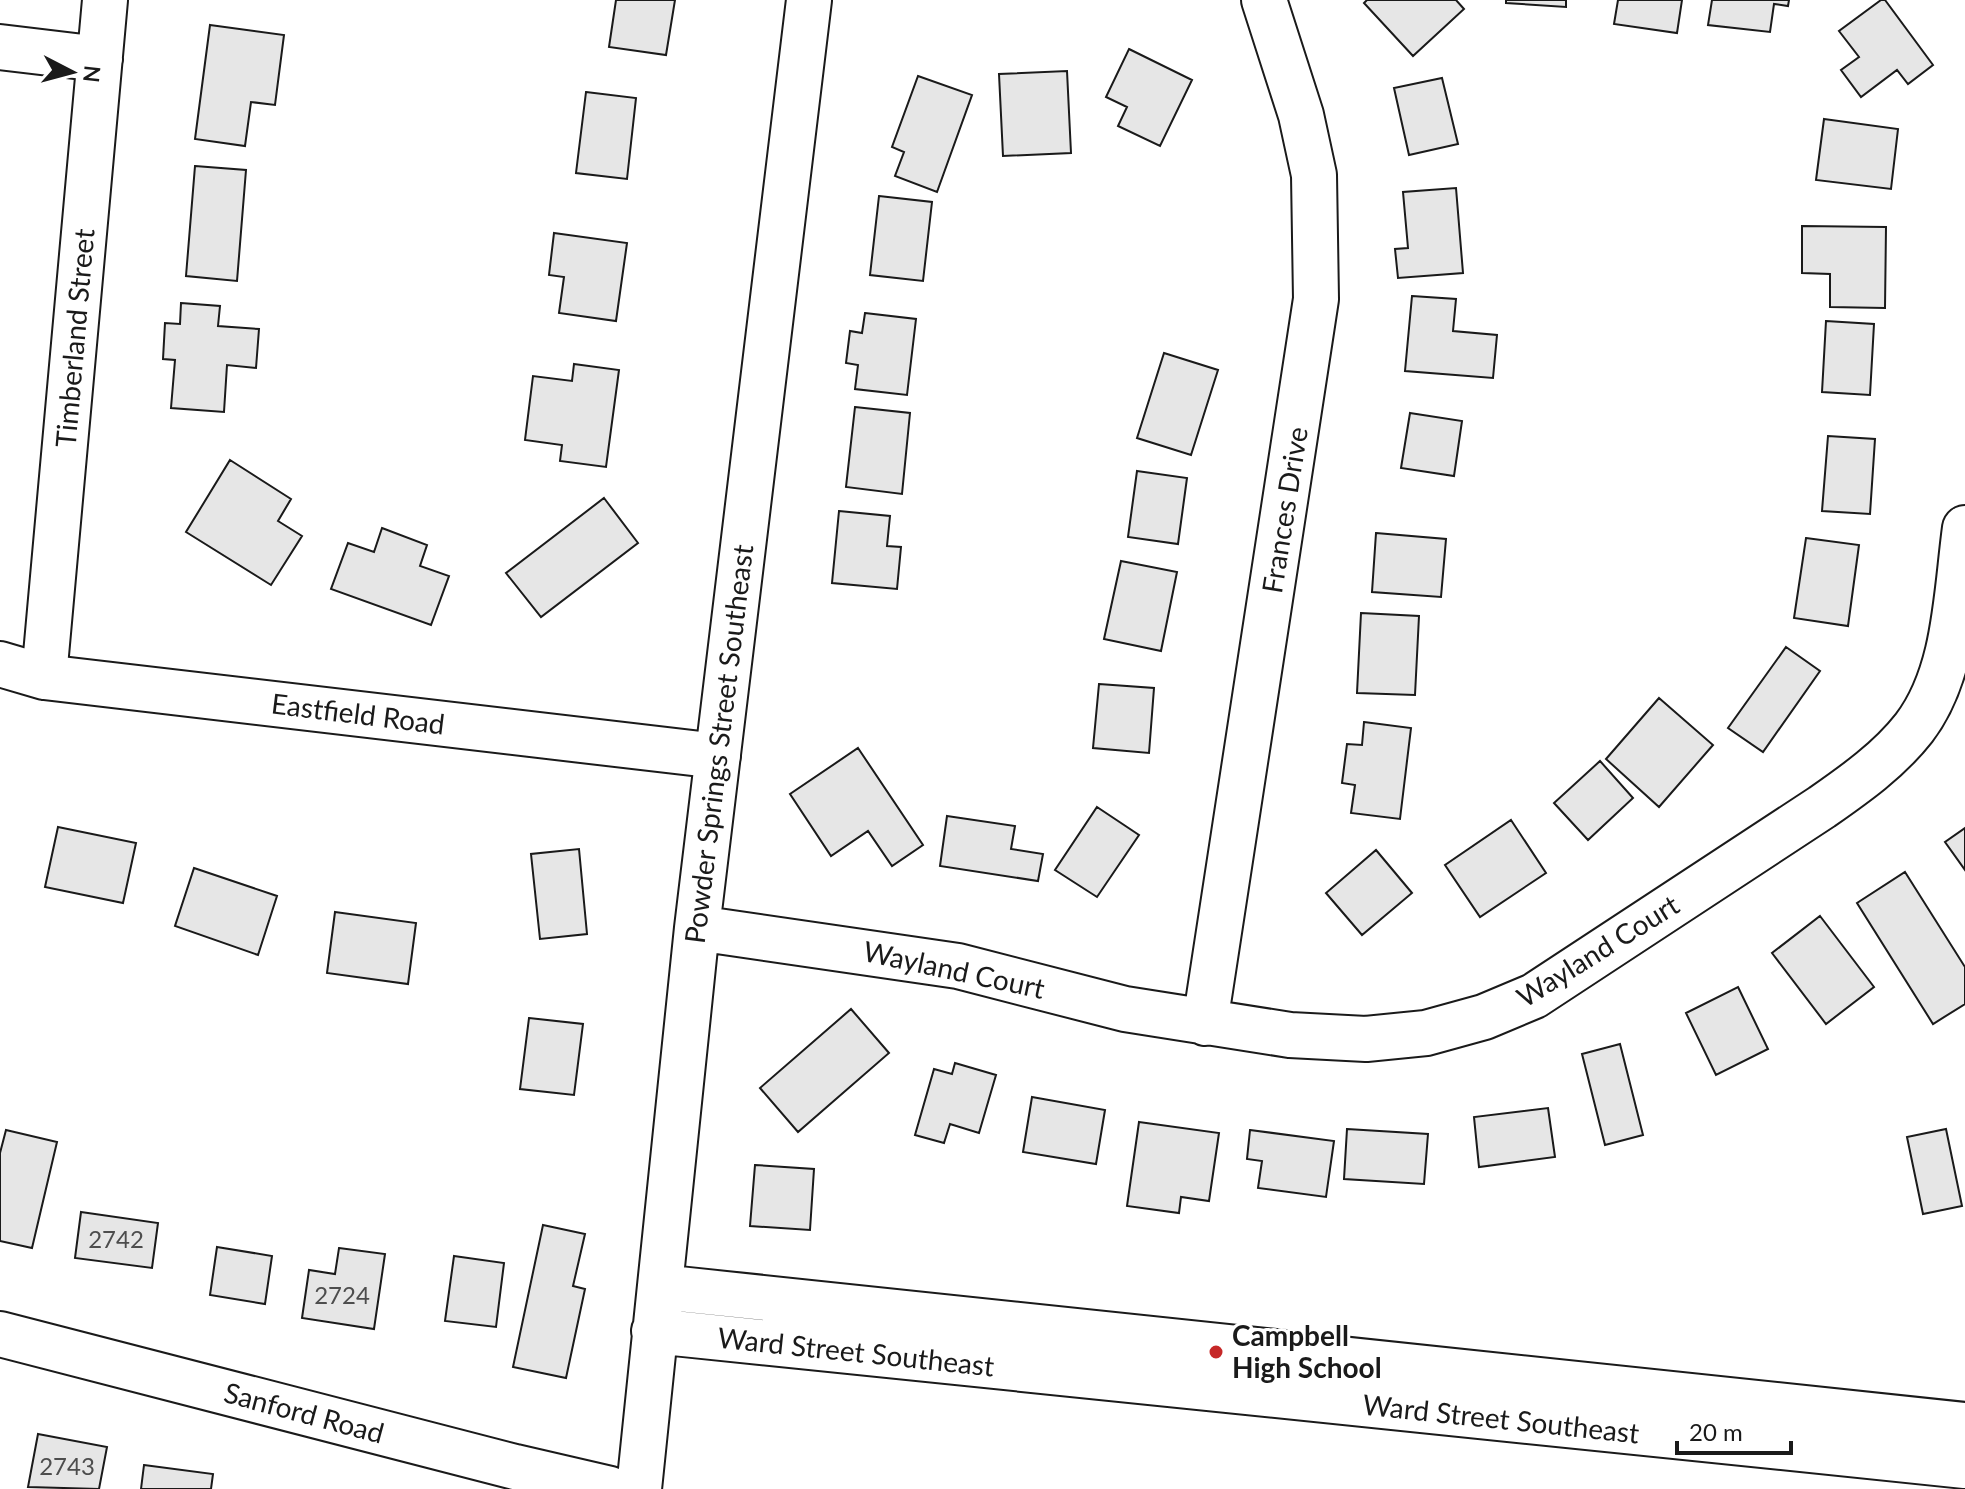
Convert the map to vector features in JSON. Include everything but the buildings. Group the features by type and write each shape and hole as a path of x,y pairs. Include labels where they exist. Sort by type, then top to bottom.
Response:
{"street":[{"name":"Timberland Street","path":"44,677 105,0"},
{"name":"Powder Springs Street Southeast","path":"639,1489 697,928 809,0"},
{"name":"Frances Drive","path":"1205,1023 1316,299 1314,175 1301,115 1264,0"},
{"path":"0,47 100,59"},
{"name":"Wayland Court","path":"697,928 958,966 1125,1009 1290,1035 1366,1039 1426,1033 1484,1017 1534,996 1861,781 1899,744 1915,727 1932,700 1945,661 1965,528"},
{"name":"Eastfield Road","path":"0,664 44,677 718,756"},
{"name":"Ward Street Southeast","path":"660,1287 1965,1425"},
{"name":"Ward Street Southeast","path":"654,1331 1965,1466"},
{"name":"Sanford Road","path":"0,1334 610,1489"}],"place":[{"name":"Campbell High School","path":"1216,1352"}]}
